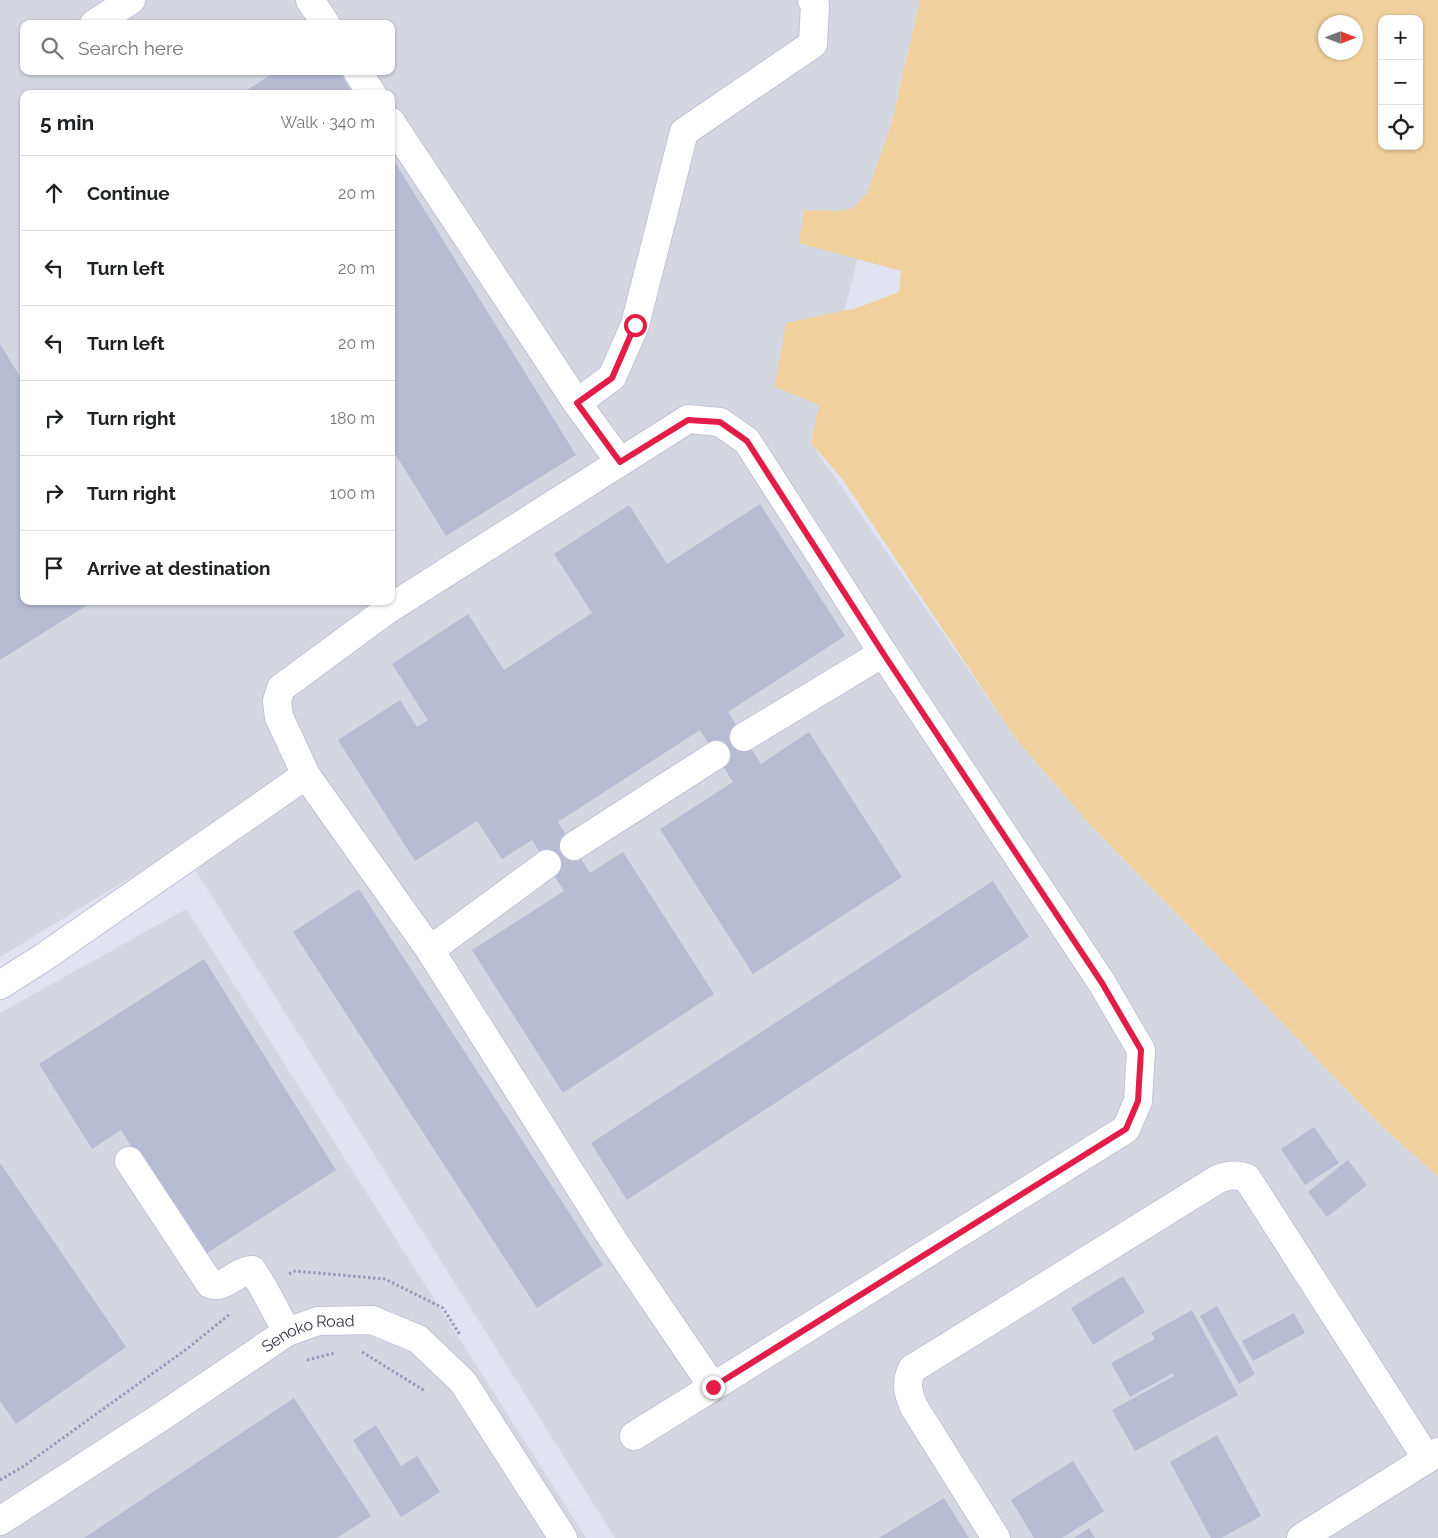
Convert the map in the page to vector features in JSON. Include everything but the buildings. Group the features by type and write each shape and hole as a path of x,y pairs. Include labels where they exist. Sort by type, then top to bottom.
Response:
{"street":[{"path":"100,20 131,0"},
{"path":"310,0 323,20"},
{"path":"577,403 612,378 635,325 684,132 813,44 815,5 812,0"},
{"path":"360,75 369,90"},
{"path":"395,128 577,403 620,462"},
{"path":"395,605 688,420 720,422 747,441 883,653 1102,983 1141,1050 1138,1101 1126,1129 634,1436"},
{"path":"395,605 281,688 277,701 279,717 306,775 430,950 613,1240 713,1387"},
{"path":"744,737 883,653"},
{"path":"574,846 716,755"},
{"path":"0,985 52,952 306,775"},
{"path":"430,950 547,864"},
{"path":"129,1161 210,1284 215,1286 246,1270 252,1270 287,1332"},
{"path":"996,1538 914,1407 908,1392 907,1378 912,1369 1218,1179 1229,1174 1247,1178 1433,1456 1301,1538"},
{"name":"Senoko Road","path":"0,1521 161,1417 287,1332 318,1321 372,1320 418,1339 463,1382 564,1538"}],"path":[{"path":"0,1480 32,1460 188,1348 263,1287 295,1271 385,1279 443,1308 465,1341"},
{"path":"357,1348 432,1395"},
{"path":"302,1361 339,1352"}],"shaded area":[{"path":"0,0 920,0 892,122 811,443 1017,740 1085,819 1383,1127 1438,1177 1438,1538 615,1538 181,847 0,957"},
{"path":"920,0 1438,0 1438,1177 1383,1127 1085,819 1017,740 843,480 811,443 819,405 775,387 786,323 857,308 899,292 901,271 799,243 804,210 840,211 853,208 868,192 892,122"},
{"path":"186,909 586,1538 0,1538 0,1013"}],"route":[{"path":"635,325 612,378 577,403 620,462 688,420 720,422 747,441 883,653 1102,983 1141,1050 1138,1101 1126,1129 713,1387"}]}
